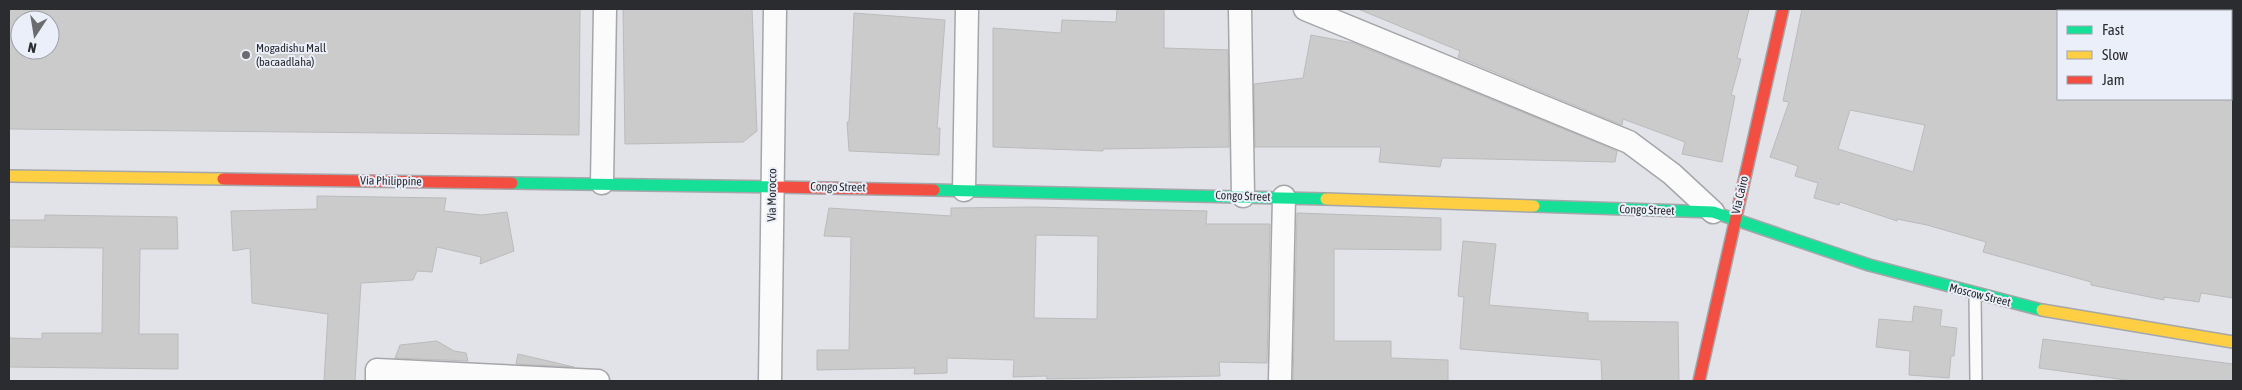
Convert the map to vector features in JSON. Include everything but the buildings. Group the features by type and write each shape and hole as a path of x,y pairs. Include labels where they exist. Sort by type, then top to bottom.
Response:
{"main road":[{"name":"Via Cairo","path":"1699,381 1783,9"},
{"name":"Via Philippine","path":"9,176 772,186"},
{"name":"Congo Street","path":"772,186 1284,197 1713,212 1734,221"},
{"name":"Moscow Street","path":"1734,221 1869,265 1975,294 2060,314 2233,342"}],"street":[{"path":"602,184 605,9"},
{"name":"Via Morocco","path":"770,381 775,9"},
{"path":"964,190 967,9"},
{"path":"1240,9 1243,196"},
{"name":"Congo Street","path":"1305,9 1629,142 1672,174 1713,212"},
{"path":"1280,381 1284,197"},
{"path":"377,381 377,370 598,381"}],"lane":[{"path":"1975,294 1976,381"}],"traffic: fast":[{"path":"512,183 775,187"},
{"path":"934,190 1326,199"},
{"path":"1534,206 1713,212 1869,265 2042,310"}],"traffic: slow":[{"path":"9,176 223,179"},
{"path":"1326,199 1534,206"},
{"path":"2042,310 2233,342"}],"traffic: jam":[{"path":"1699,381 1783,9"},
{"path":"223,179 512,183"},
{"path":"775,187 934,190"}],"place":[{"name":"Mogadishu Mall (bacaadlaha)","path":"246,55"}]}
